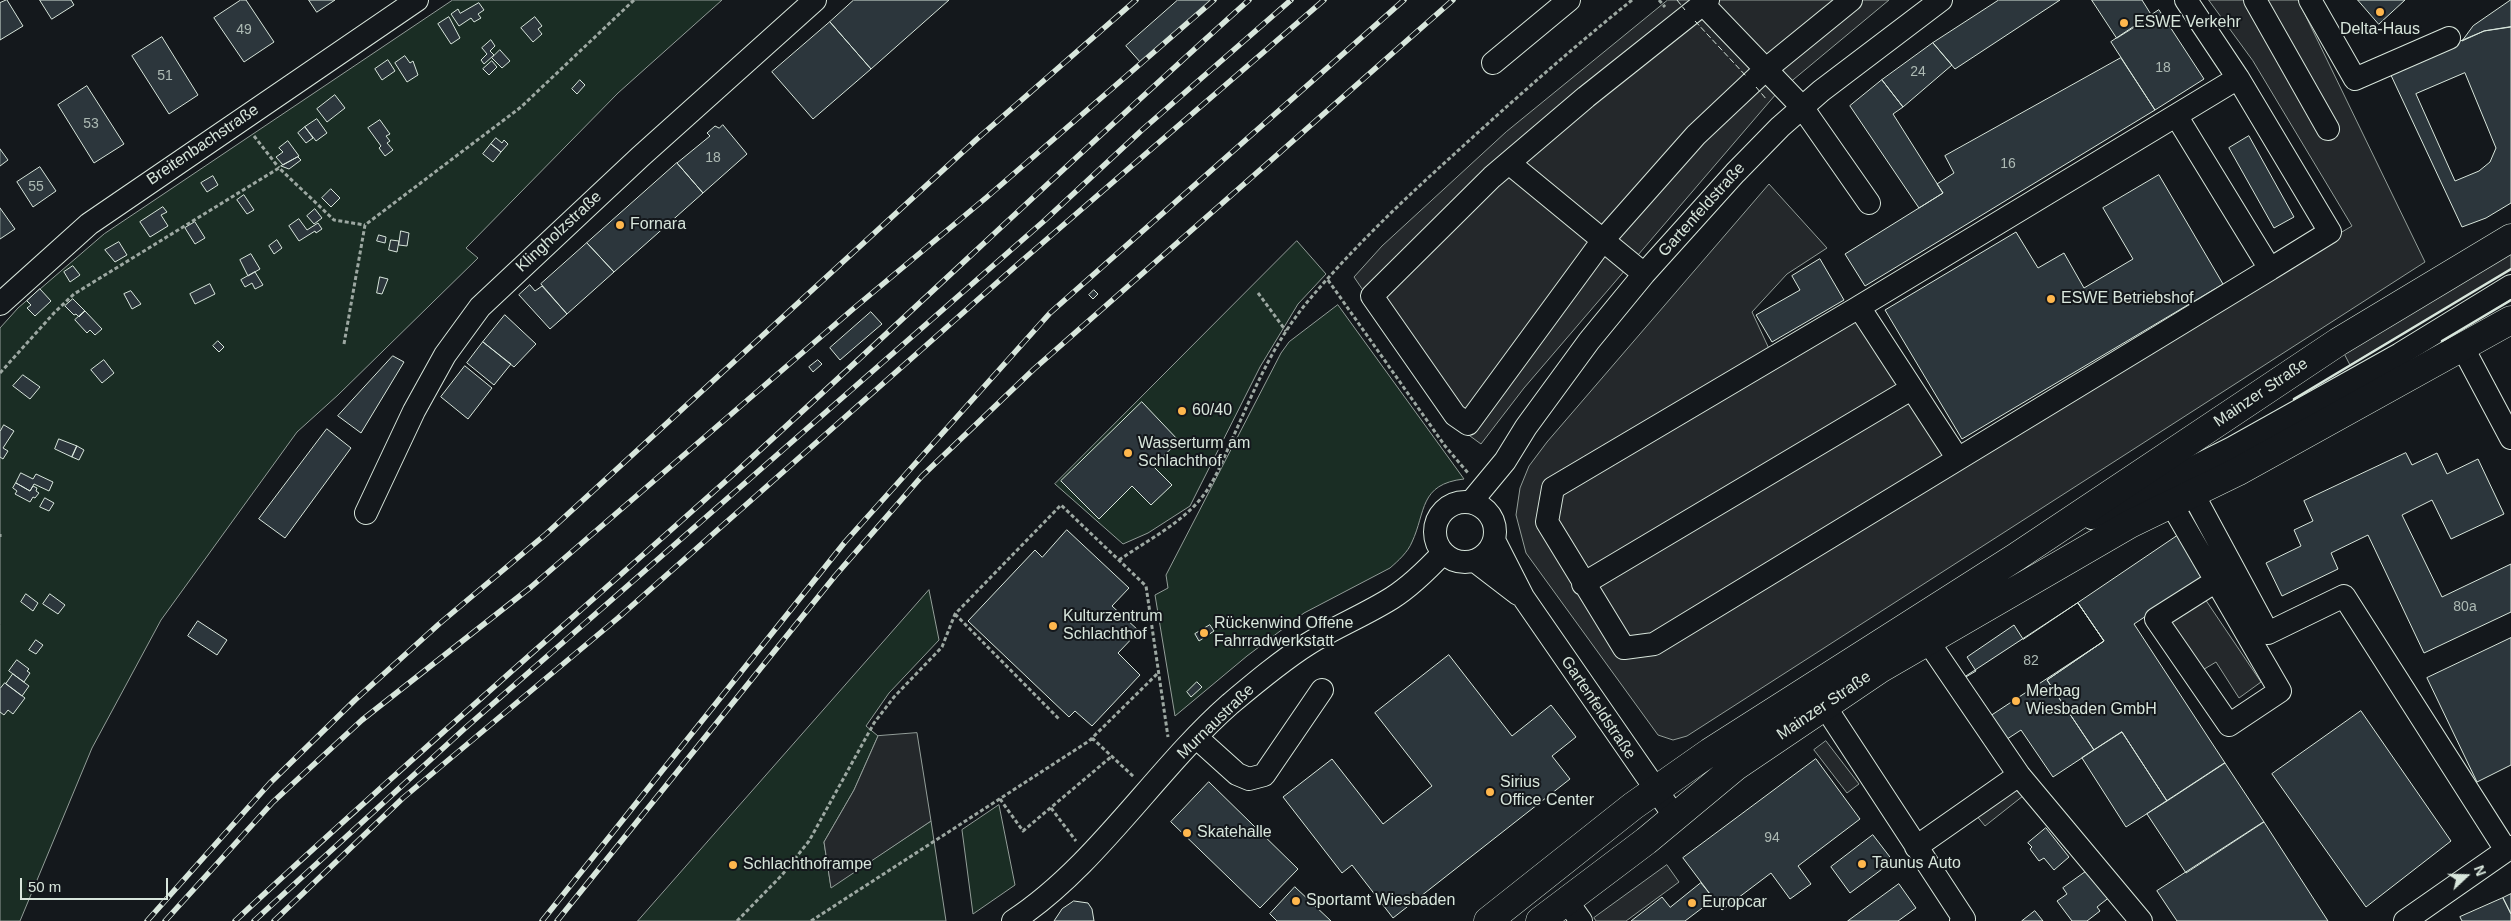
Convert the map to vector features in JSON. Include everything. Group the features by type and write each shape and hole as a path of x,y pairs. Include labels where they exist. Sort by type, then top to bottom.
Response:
{"main road":[{"name":"Mainzer Straße","path":"1488,921 1655,790 1811,686 2016,557 2338,342 2511,238"},
{"name":"Mainzer Straße","path":"1558,916 1735,767 1824,705 1880,669 1927,640 2130,524 2182,500 2464,348 2509,321"}],"street":[{"name":"Breitenbachstraße","path":"0,304 89,224 417,0"},
{"name":"Klingholzstraße","path":"366,514 414,411 445,355 480,307 640,157 815,0"},
{"path":"1493,63 1568,0"},
{"path":"1851,0 1800,39 1765,70 1696,135 1603,240 1468,424 1455,415 1372,296 1509,163 1586,97 1706,2 1765,70 1802,107 1869,204"},
{"name":"Gartenfeldstraße","path":"1471,502 1505,461 1526,427 1589,341 1644,274 1735,173 1802,107 1853,64 1940,0"},
{"path":"2186,0 2238,78 2330,232 1654,644 1624,648 1583,584 1547,522 1552,488 2238,78"},
{"path":"2255,0 2328,129"},
{"path":"2310,0 2354,79 2449,38"},
{"path":"2177,116 2270,269"},
{"path":"1509,163 1644,274"},
{"name":"Mainzer Straße","path":"2016,557 2232,448 2400,354 2511,286"},
{"path":"1859,306 1958,459"},
{"path":"2464,348 2511,438"},
{"path":"1583,584 1911,389"},
{"name":"Mainzer Straße","path":"2130,524 2232,448"},
{"name":"Gartenfeldstraße","path":"1491,516 1505,461"},
{"path":"2182,500 2216,580 2280,690 2229,726 2156,619 2216,580"},
{"path":"2182,500 2268,633 2344,596 2508,848 2405,921"},
{"path":"1471,502 1486,510 1491,516 1494,524 1494,540 1485,554 1475,561 1455,561 1443,553 1438,546 1434,530 1440,513 1454,503 1471,502"},
{"name":"Gartenfeldstraße","path":"1494,540 1523,597 1675,817"},
{"name":"Murnaustraße","path":"1013,921 1046,896 1089,854 1229,705 1272,670 1309,644 1392,598 1420,576 1443,553"},
{"name":"Gartenfeldstraße","path":"1475,561 1523,597"},
{"path":"1927,640 2019,774 2140,921"},
{"path":"1197,738 1237,774 1249,780 1264,775 1322,690"},
{"path":"1824,705 1964,919 1961,921"},
{"path":"1916,847 2019,774"}],"path":[{"path":"344,344 365,225 521,107 634,0"},
{"path":"1119,560 1171,525 1197,503 1225,455 1257,384 1286,331 1308,300 1403,201 1556,63 1632,0"},
{"path":"241,120 279,168 334,220 365,225"},
{"path":"0,373 54,313 74,294 279,168"},
{"path":"1328,280 1445,446 1473,478"},
{"path":"1258,293 1286,331"},
{"path":"737,921 782,875 809,841 874,723 894,697 942,647 955,614 1062,505 1146,586 1166,724"},
{"path":"955,614 1060,720"},
{"path":"811,921 1092,738 1159,673"},
{"path":"1092,738 1148,790"},
{"path":"1000,799 1023,831 1112,756"},
{"path":"1051,808 1089,854"}],"green space":[{"path":"453,0 722,0 618,93 466,248 478,258 338,395 297,432 161,620 92,748 20,921 0,921 0,328 18,308 104,234"},
{"path":"1297,241 1326,274 1298,304 1260,367 1190,506 1148,533 1123,544 1055,484"},
{"path":"1338,305 1464,479 1449,482 1431,493 1426,501 1410,546 1390,568 1304,613 1247,656 1175,716 1155,595 1168,588 1166,575 1281,353 1289,342"},
{"path":"929,590 939,640 889,693 866,726 878,736 854,790 824,842 831,887 931,821 946,921 638,921"},
{"path":"999,805 1015,885 973,914 962,830"}],"shaded area":[{"path":"1668,0 1889,0 1776,94 1524,388 1481,444 1455,425 1354,277 1382,246 1506,132"},
{"path":"2209,0 2298,0 2425,262 1687,736 1673,740 1658,735 1526,553 1516,515 1520,488 1529,466 1547,442 1769,184 1827,248 1787,274 1752,312 1771,353 1859,307 1958,459 2352,226 2253,61"},
{"path":"2511,253 2511,269 2350,365 2338,342"},
{"path":"2203,596 2261,682 2239,698 2216,662 2201,671 2167,620"},
{"path":"917,733 931,821 831,888 824,842 854,790 878,736"},
{"path":"1826,741 1859,784 1847,793 1814,750"},
{"path":"2019,781 2028,792 1985,826 1976,815"},
{"path":"1667,865 1679,882 1626,921 1596,921 1594,918"}],"building":[{"path":"7,0 23,26 0,40 0,3"},
{"path":"40,0 71,0 74,5 52,19"},
{"path":"241,0 246,0 274,42 244,62 214,18"},
{"path":"309,0 335,0 317,12"},
{"path":"854,0 949,0 871,69 830,22"},
{"path":"1178,0 1212,0 1141,63 1126,46"},
{"path":"1999,0 2060,0 1955,69 1933,43"},
{"name":"ESWE Verkehr","path":"2092,0 2142,0 2152,16 2117,38"},
{"name":"Delta-Haus","path":"2358,0 2405,0 2379,24"},
{"path":"2511,0 2511,27 2484,31 2462,41 2473,26"},
{"path":"479,3 484,10 478,14 481,18 474,22 471,18 459,26 451,14 458,9 460,13"},
{"path":"2159,10 2204,79 2155,110 2111,42"},
{"path":"449,17 460,38 451,44 438,24"},
{"path":"535,17 542,26 538,29 542,34 533,42 521,28"},
{"path":"830,22 871,69 813,119 772,72"},
{"path":"2511,27 2511,203 2486,218 2462,227 2389,71 2484,31","holes":["2465,73 2496,148 2490,162 2479,171 2455,181 2416,94"]},
{"path":"162,37 198,95 169,114 132,56"},
{"path":"491,40 495,46 490,51 494,55 484,64 481,60 487,54 482,48"},
{"path":"1933,43 1952,65 1903,107 1882,80"},
{"path":"500,50 510,61 502,68 492,58"},
{"path":"405,56 410,63 413,61 418,75 407,82 395,63"},
{"path":"2121,58 2155,110 1865,286 1845,254 1943,193 1937,184 1954,173 1945,156"},
{"path":"388,60 395,71 382,80 375,69"},
{"path":"492,61 497,67 489,75 483,69"},
{"path":"580,80 585,85 577,94 572,89"},
{"path":"1882,80 1903,107 1893,114 1943,193 1919,208 1850,106"},
{"path":"87,86 124,144 94,163 58,105"},
{"path":"335,95 345,108 327,122 317,109"},
{"path":"317,119 327,133 316,141 305,127"},
{"path":"380,120 390,134 386,136 390,141 387,143 393,150 385,156 379,148 381,146 368,128"},
{"path":"723,125 747,154 703,193 677,163 710,136 707,133 715,126 719,128"},
{"path":"305,127 313,138 306,143 298,133"},
{"path":"2249,136 2294,217 2274,228 2229,148"},
{"path":"496,138 502,143 504,140 508,144 501,152 491,144"},
{"path":"288,141 299,156 283,165 276,157 283,152 279,148"},
{"path":"491,144 501,152 493,162 483,154"},
{"path":"0,149 8,160 0,166"},
{"path":"298,157 301,160 289,169 281,166"},
{"path":"677,163 703,193 614,272 587,243"},
{"path":"40,167 56,191 33,207 17,182"},
{"name":"ESWE Betriebshof","path":"2159,175 2223,284 1962,439 1885,310 2016,232 2038,268 2064,253 2084,288 2133,259 2103,208"},
{"path":"213,176 218,185 207,192 201,183"},
{"path":"331,189 340,198 331,207 322,198"},
{"path":"244,195 254,210 247,214 237,200"},
{"path":"163,207 167,212 161,215 168,226 150,237 140,222"},
{"path":"0,208 15,229 0,239"},
{"path":"315,209 322,218 314,224 307,216"},
{"path":"299,219 307,230 318,223 322,229 299,241 289,226"},
{"path":"195,222 205,238 195,244 185,228"},
{"path":"401,231 409,233 407,246 399,245"},
{"path":"379,235 386,237 385,243 377,241"},
{"path":"277,240 282,248 274,254 269,246"},
{"path":"391,240 399,241 397,252 389,250"},
{"path":"119,242 127,255 115,262 105,250"},
{"path":"587,243 614,272 567,314 541,284"},
{"path":"251,254 260,269 248,276 240,260"},
{"path":"1820,259 1844,300 1772,342 1756,315 1800,290 1792,276"},
{"path":"73,266 80,275 70,282 64,272"},
{"path":"255,272 263,285 255,289 252,283 245,287 241,280"},
{"path":"380,277 388,279 382,294 377,293"},
{"path":"210,284 215,294 195,304 190,294"},
{"path":"530,285 535,291 542,286 567,314 550,329 519,295"},
{"path":"40,289 51,301 35,316 27,308 31,305 27,301"},
{"path":"1094,290 1098,294 1093,299 1089,295"},
{"path":"131,291 141,304 132,309 124,294"},
{"path":"73,299 85,311 79,317 76,314 74,315 65,306"},
{"path":"85,311 102,329 95,335 90,330 87,333 75,320"},
{"path":"871,312 882,324 840,360 830,348"},
{"path":"505,315 536,344 514,367 483,342"},
{"path":"218,341 224,347 219,352 213,346"},
{"path":"483,342 511,364 494,385 467,363"},
{"path":"393,356 404,362 361,433 338,416"},
{"path":"104,360 114,373 102,383 91,370"},
{"path":"818,360 822,364 813,372 809,367"},
{"path":"465,366 492,388 468,419 441,397"},
{"path":"23,375 40,387 30,399 13,386"},
{"name":"Wasserturm am Schlachthof","path":"1142,402 1179,441 1153,466 1172,485 1151,505 1132,486 1099,519 1061,481"},
{"path":"4,425 14,431 3,448 8,451 3,459 0,457 0,432"},
{"path":"327,429 351,448 285,538 259,519"},
{"path":"59,439 77,446 72,457 55,449"},
{"path":"77,446 84,450 79,460 72,457"},
{"path":"2406,453 2412,465 2437,453 2447,474 2478,459 2504,514 2451,539 2432,500 2402,515 2442,597 2511,564 2511,612 2424,653 2368,535 2331,553 2338,569 2282,596 2266,563 2301,546 2294,530 2313,521 2304,501"},
{"path":"21,473 33,479 36,474 53,482 49,491 34,484 30,491 16,483"},
{"path":"16,483 30,491 33,486 37,488 36,491 39,493 30,502 15,494 17,491 13,488"},
{"path":"45,498 54,503 49,511 40,507"},
{"name":"Kulturzentrum Schlachthof","path":"1067,530 1129,588 1112,606 1139,631 1118,653 1140,675 1092,726 1075,711 1069,717 968,621 1035,550 1042,557"},
{"path":"2180,534 2208,575 2134,624 2225,763 2167,801 2122,732 2094,750 2047,680 2104,641 2078,603"},
{"path":"26,594 38,603 33,611 21,602"},
{"path":"50,594 65,605 58,614 43,604"},
{"name":"Merbag Wiesbaden GmbH","path":"2078,603 2104,641 2047,680 2094,750 2053,777 2021,730 2001,743 1959,681 1976,671 1967,657 2014,625 2023,639"},
{"path":"2078,603 2104,641 1984,720 1959,681"},
{"path":"198,621 227,640 217,655 188,636"},
{"path":"1210,625 1214,631 1199,641 1195,634"},
{"path":"2511,638 2511,765 2477,782 2427,678"},
{"path":"36,640 43,645 36,654 29,650"},
{"name":"Sirius Office Center","path":"1449,655 1512,736 1551,705 1576,737 1552,756 1570,779 1393,918 1352,865 1342,873 1283,797 1332,759 1383,824 1432,786 1375,713"},
{"path":"17,660 29,669 27,671 30,673 24,682 9,671"},
{"path":"13,674 29,686 22,696 6,684"},
{"path":"1197,682 1202,687 1191,697 1187,692"},
{"path":"5,683 25,698 13,714 8,710 4,715 0,712 0,689"},
{"path":"2361,711 2451,841 2366,907 2272,774"},
{"path":"2122,732 2167,801 2126,827 2082,758"},
{"path":"1816,759 1860,819 1798,866 1811,884 1790,899 1771,873 1722,910 1683,858"},
{"path":"2225,763 2264,822 2186,873 2147,814"},
{"path":"1209,782 1298,869 1260,908 1171,822"},
{"path":"2264,822 2328,921 2177,921 2157,891"},
{"path":"2046,828 2069,857 2054,870 2044,858 2039,861 2028,843"},
{"name":"Taunus Auto","path":"1873,835 1893,861 1850,893 1831,867"},
{"path":"2091,868 2111,896 2097,907 2100,911 2087,921 2072,921 2057,901 2067,894 2063,888"},
{"name":"Europcar","path":"1701,883 1714,899 1685,921 1631,921 1662,897 1670,907"},
{"path":"1899,884 1916,908 1898,921 1848,921"},
{"name":"Sportamt Wiesbaden","path":"1295,887 1331,921 1277,921 1270,914"},
{"path":"2511,894 2511,914 2503,898"},
{"path":"2503,898 2511,914 2511,921 2462,921 2460,917"},
{"path":"1074,901 1088,903 1092,909 1094,921 1054,921 1062,909"},
{"path":"2035,911 2043,921 2022,921"}],"railway":[{"path":"147,921 270,783 355,700 439,624 546,534 977,139 1136,0"},
{"path":"165,921 273,802 362,720 531,587 1214,0"},
{"path":"235,921 422,751 737,471 1249,0"},
{"path":"254,921 463,730 1044,221 1142,130 1291,0"},
{"path":"274,921 403,798 618,618 1017,265 1324,0"},
{"path":"542,921 845,542 1050,313 1404,0"},
{"path":"557,921 835,576 922,476 1034,369 1453,0"}],"fence":[{"path":"1677,0 1685,10"},
{"path":"1695,21 1746,76"},
{"path":"1756,87 1767,100"}],"wall":[{"path":"2294,399 2511,269"},
{"path":"2442,341 2511,300"}],"place":[{"name":"Delta-Haus","path":"2380,12"},
{"name":"ESWE Verkehr","path":"2124,23"},
{"name":"Fornara","path":"620,225"},
{"name":"ESWE Betriebshof","path":"2051,299"},
{"name":"60/40","path":"1182,411"},
{"name":"Wasserturm am Schlachthof","path":"1128,453"},
{"name":"Kulturzentrum Schlachthof","path":"1053,626"},
{"name":"Rückenwind Offene Fahrradwerkstatt","path":"1204,633"},
{"name":"Merbag Wiesbaden GmbH","path":"2016,701"},
{"name":"Sirius Office Center","path":"1490,792"},
{"name":"Skatehalle","path":"1187,833"},
{"name":"Taunus Auto","path":"1862,864"},
{"name":"Schlachthoframpe","path":"733,865"},
{"name":"Sportamt Wiesbaden","path":"1296,901"},
{"name":"Europcar","path":"1692,903"}]}
